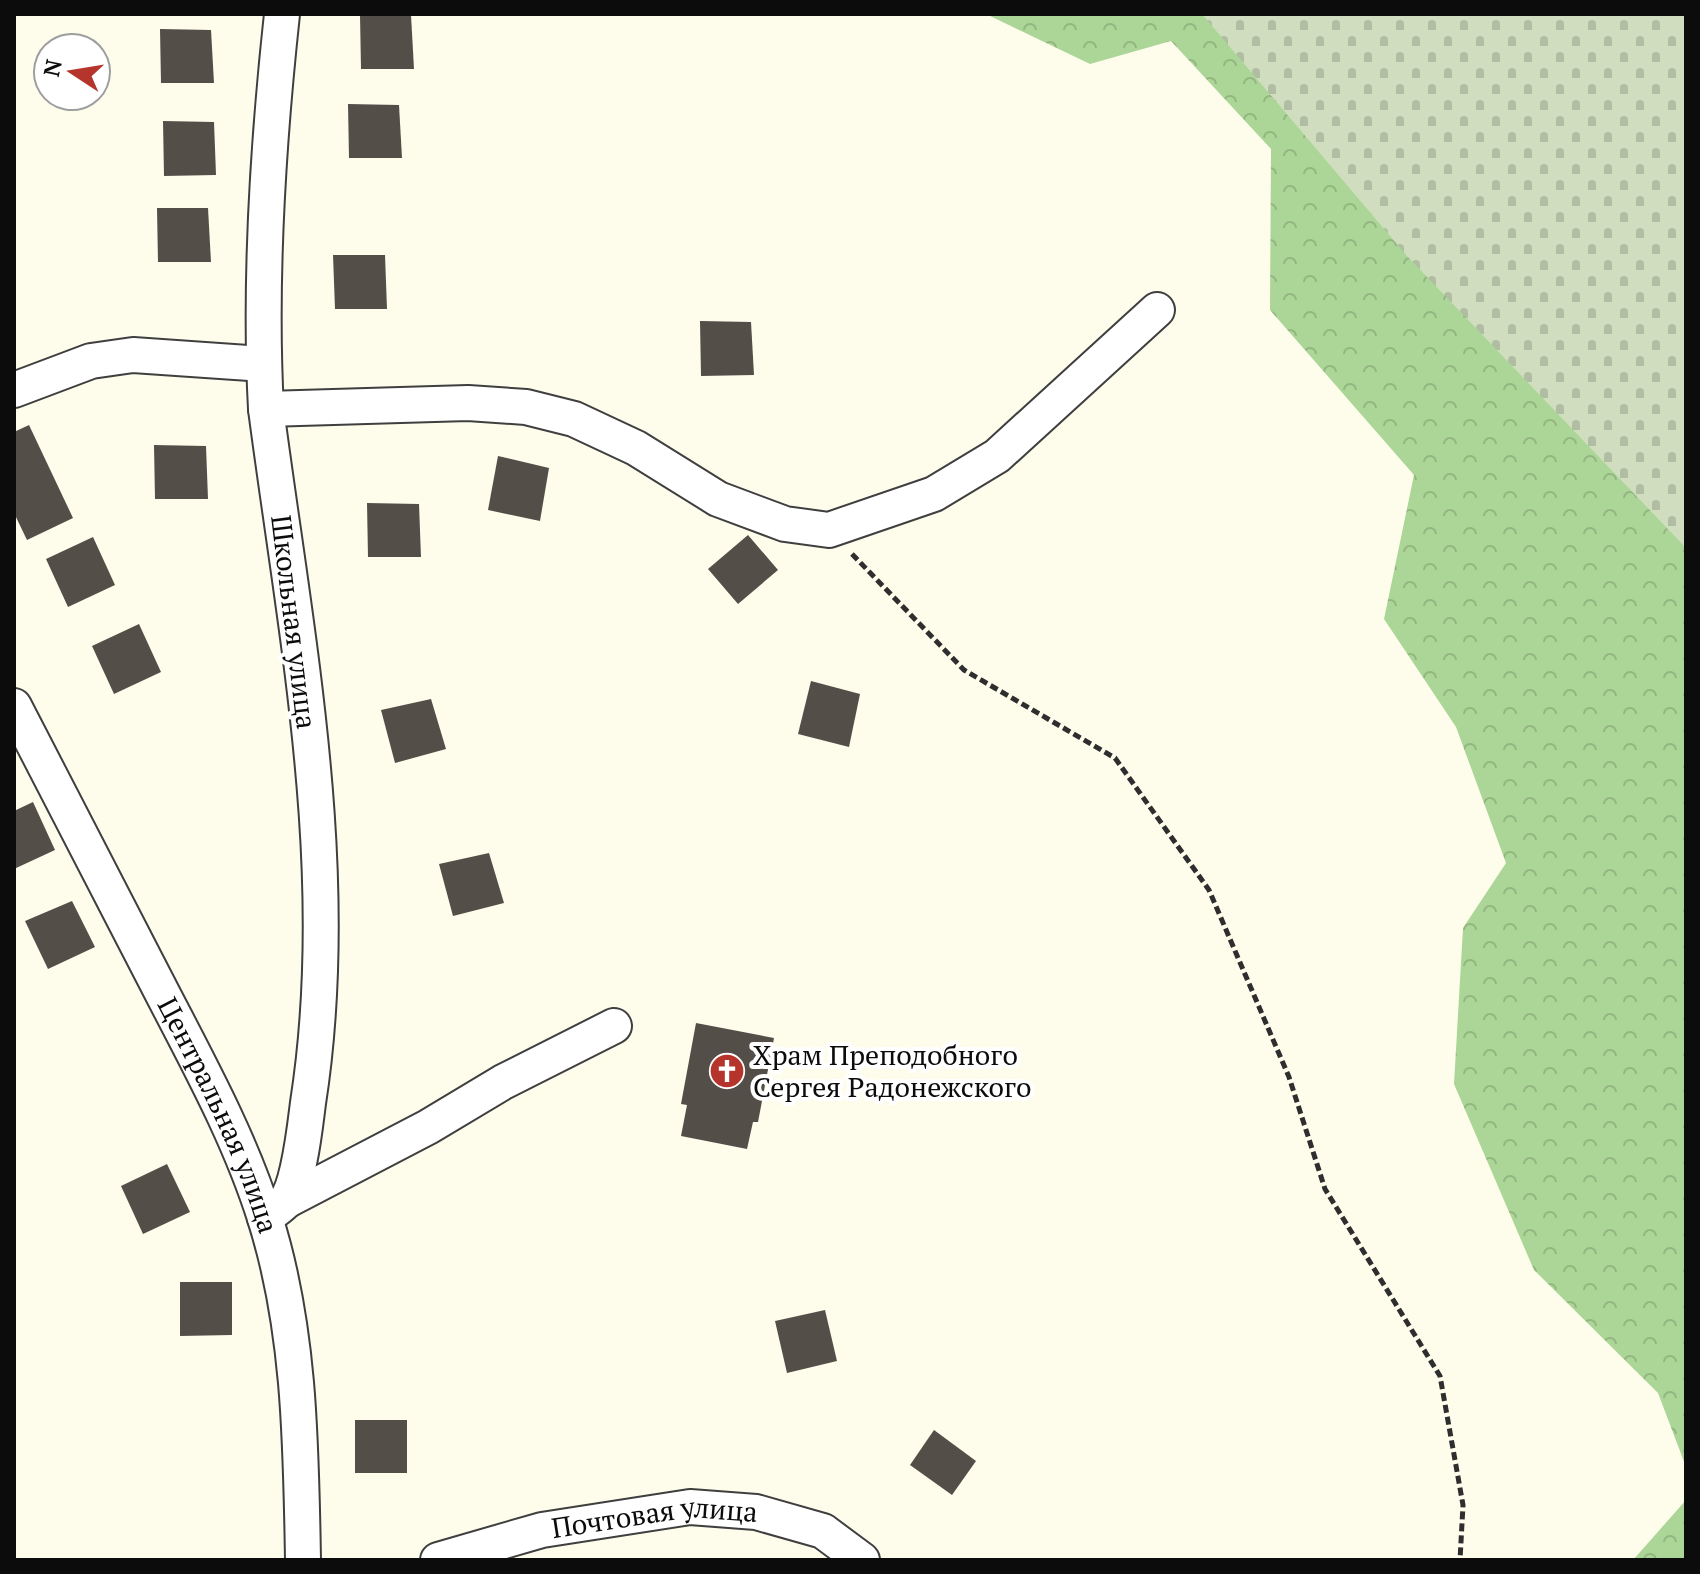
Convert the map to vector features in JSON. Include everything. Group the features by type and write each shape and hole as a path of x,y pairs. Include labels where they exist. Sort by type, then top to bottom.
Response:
{"street":[{"name":"Школьная улица","path":"275,1209 295,1177 311,1085 321,951 318,811 266,409 264,364 269,146 282,14"},
{"path":"266,409 468,403 526,407 574,419 624,442 718,499 785,524 829,530 934,494 997,456 1157,310"},
{"path":"14,390 91,361 133,355 264,364"},
{"name":"Центральная улица","path":"14,706 196,1059 240,1155 275,1209 293,1345 302,1459 303,1560"},
{"path":"275,1209 428,1127 503,1082 614,1026"},
{"name":"Почтовая улица","path":"438,1560 542,1530 690,1507 756,1512 823,1531 862,1560"}],"path":[{"path":"829,530 964,670 1115,758 1209,890 1289,1077 1325,1189 1440,1376 1463,1505 1460,1560"}],"green space":[{"path":"986,14 1686,14 1686,1467 1658,1393 1534,1270 1454,1084 1463,928 1506,863 1456,727 1384,619 1414,475 1270,310 1271,149 1171,41 1090,64"},
{"path":"1202,14 1686,14 1686,548 1407,256"},
{"path":"1686,1500 1686,1560 1633,1560"}],"building":[{"path":"360,15 411,15 414,69 361,69"},
{"path":"160,29 211,30 214,83 161,83"},
{"path":"348,104 399,105 402,158 349,158"},
{"path":"163,121 214,122 216,175 164,176"},
{"path":"157,208 208,208 211,262 158,262"},
{"path":"333,255 385,255 387,309 335,309"},
{"path":"700,321 751,322 754,375 701,376"},
{"path":"29,425 73,518 27,540 14,513 14,432"},
{"path":"154,445 206,446 208,499 155,499"},
{"path":"498,456 549,468 540,521 488,510"},
{"path":"367,503 419,504 421,557 368,557"},
{"path":"748,535 778,570 738,604 708,569"},
{"path":"93,537 115,585 68,607 46,559"},
{"path":"139,624 161,672 114,694 92,646"},
{"path":"811,681 860,694 849,747 798,734"},
{"path":"431,699 446,749 395,763 381,710"},
{"path":"33,802 55,850 14,869 14,811"},
{"path":"489,853 504,903 453,916 439,864"},
{"path":"72,901 95,947 48,969 25,921"},
{"name":"Храм Преподобного Сергея Радонежского","path":"696,1023 774,1038 758,1122 753,1122 747,1149 681,1136 687,1105 681,1104"},
{"path":"167,1164 190,1212 143,1234 121,1186"},
{"path":"180,1282 232,1282 232,1335 180,1336"},
{"path":"825,1310 837,1361 787,1373 775,1321"},
{"path":"355,1420 407,1420 407,1473 355,1473"},
{"path":"934,1430 976,1461 952,1495 910,1465"}],"place":[{"name":"Храм Преподобного Сергея Радонежского","path":"727,1071"}]}
